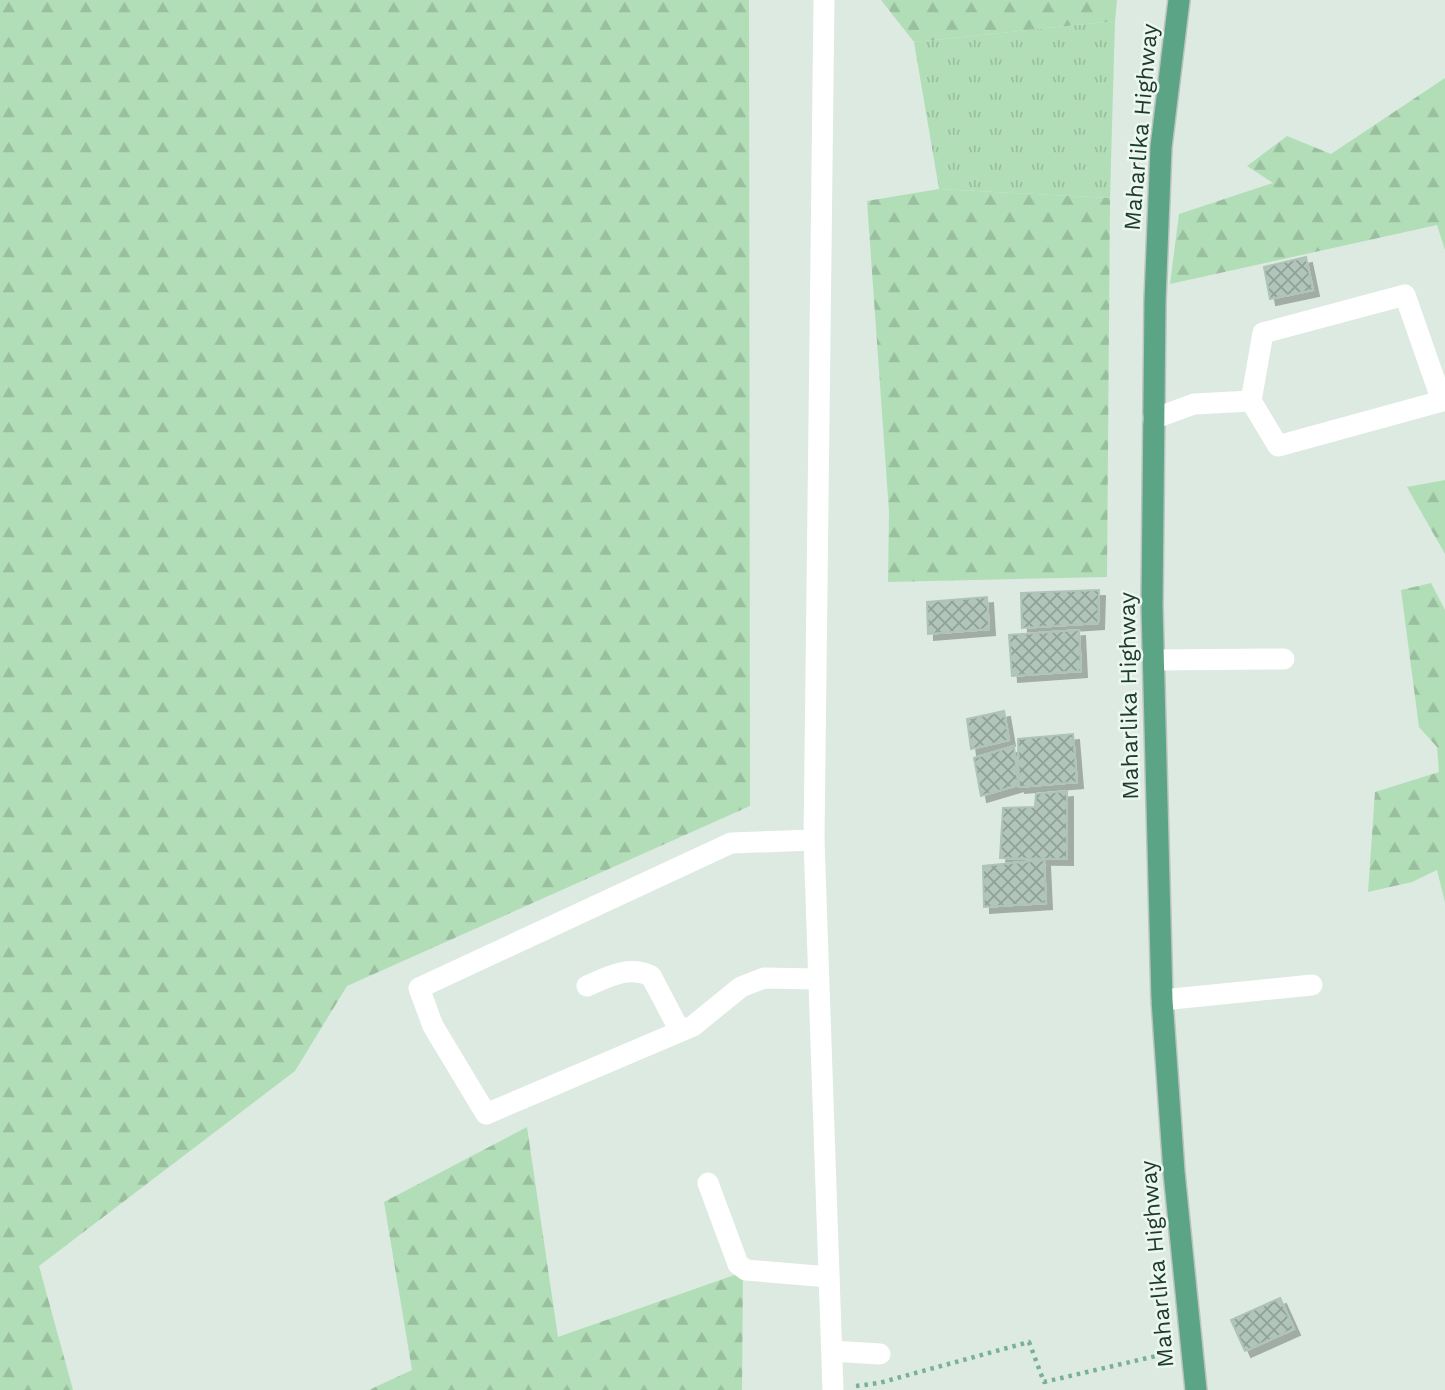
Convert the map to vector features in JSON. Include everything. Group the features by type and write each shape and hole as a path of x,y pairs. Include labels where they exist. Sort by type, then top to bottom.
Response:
{"main road":[{"name":"Maharlika Highway","path":"1179,0 1161,147 1153,419 1153,660 1162,1000 1190,1348 1196,1390"}],"street":[{"path":"824,0 814,840 833,1389"},
{"path":"1405,295 1443,401 1278,446 1251,401 1263,333 1405,295"},
{"path":"1153,419 1194,404 1251,401"},
{"path":"1153,660 1284,660"},
{"path":"814,840 731,843 419,988 433,1026 486,1114 693,1026 741,987 764,978 817,979"},
{"path":"587,986 624,971 642,972 651,976 680,1031"},
{"path":"1162,1000 1312,985"},
{"path":"708,1184 738,1264 746,1270 829,1277"},
{"path":"832,1351 880,1354"}],"path":[{"path":"833,1389 879,1383 1029,1342 1044,1381 1190,1348"}],"green space":[{"path":"0,0 749,0 750,806 347,986 295,1071 39,1266 73,1390 0,1390"},
{"path":"881,0 1117,0 1115,21 914,42"},
{"path":"1115,21 1110,198 939,189 914,42"},
{"path":"1445,78 1445,250 1437,225 1170,284 1179,214 1273,183 1247,166 1287,136 1331,154"},
{"path":"939,189 1110,198 1107,577 888,582 889,512 867,201"},
{"path":"1445,480 1445,554 1407,487"},
{"path":"1431,583 1445,610 1445,902 1437,870 1412,882 1368,892 1375,792 1439,772 1437,747 1419,727 1401,590"},
{"path":"527,1127 558,1337 743,1272 742,1390 369,1390 412,1370 384,1202"}],"building":[{"path":"1306,257 1313,290 1270,299 1264,267"},
{"path":"1099,590 1098,623 1022,628 1021,593"},
{"path":"987,597 989,629 928,634 927,602"},
{"path":"1079,630 1081,671 1012,676 1009,635"},
{"path":"1004,711 1009,740 971,749 967,719"},
{"path":"1073,734 1077,782 1019,787 1018,739"},
{"path":"1014,746 1018,785 981,796 974,758"},
{"path":"1067,791 1067,859 1000,858 1003,808 1035,807 1036,794"},
{"path":"1044,860 1046,903 984,907 983,866"},
{"path":"1280,1298 1294,1329 1245,1351 1231,1320"}]}
